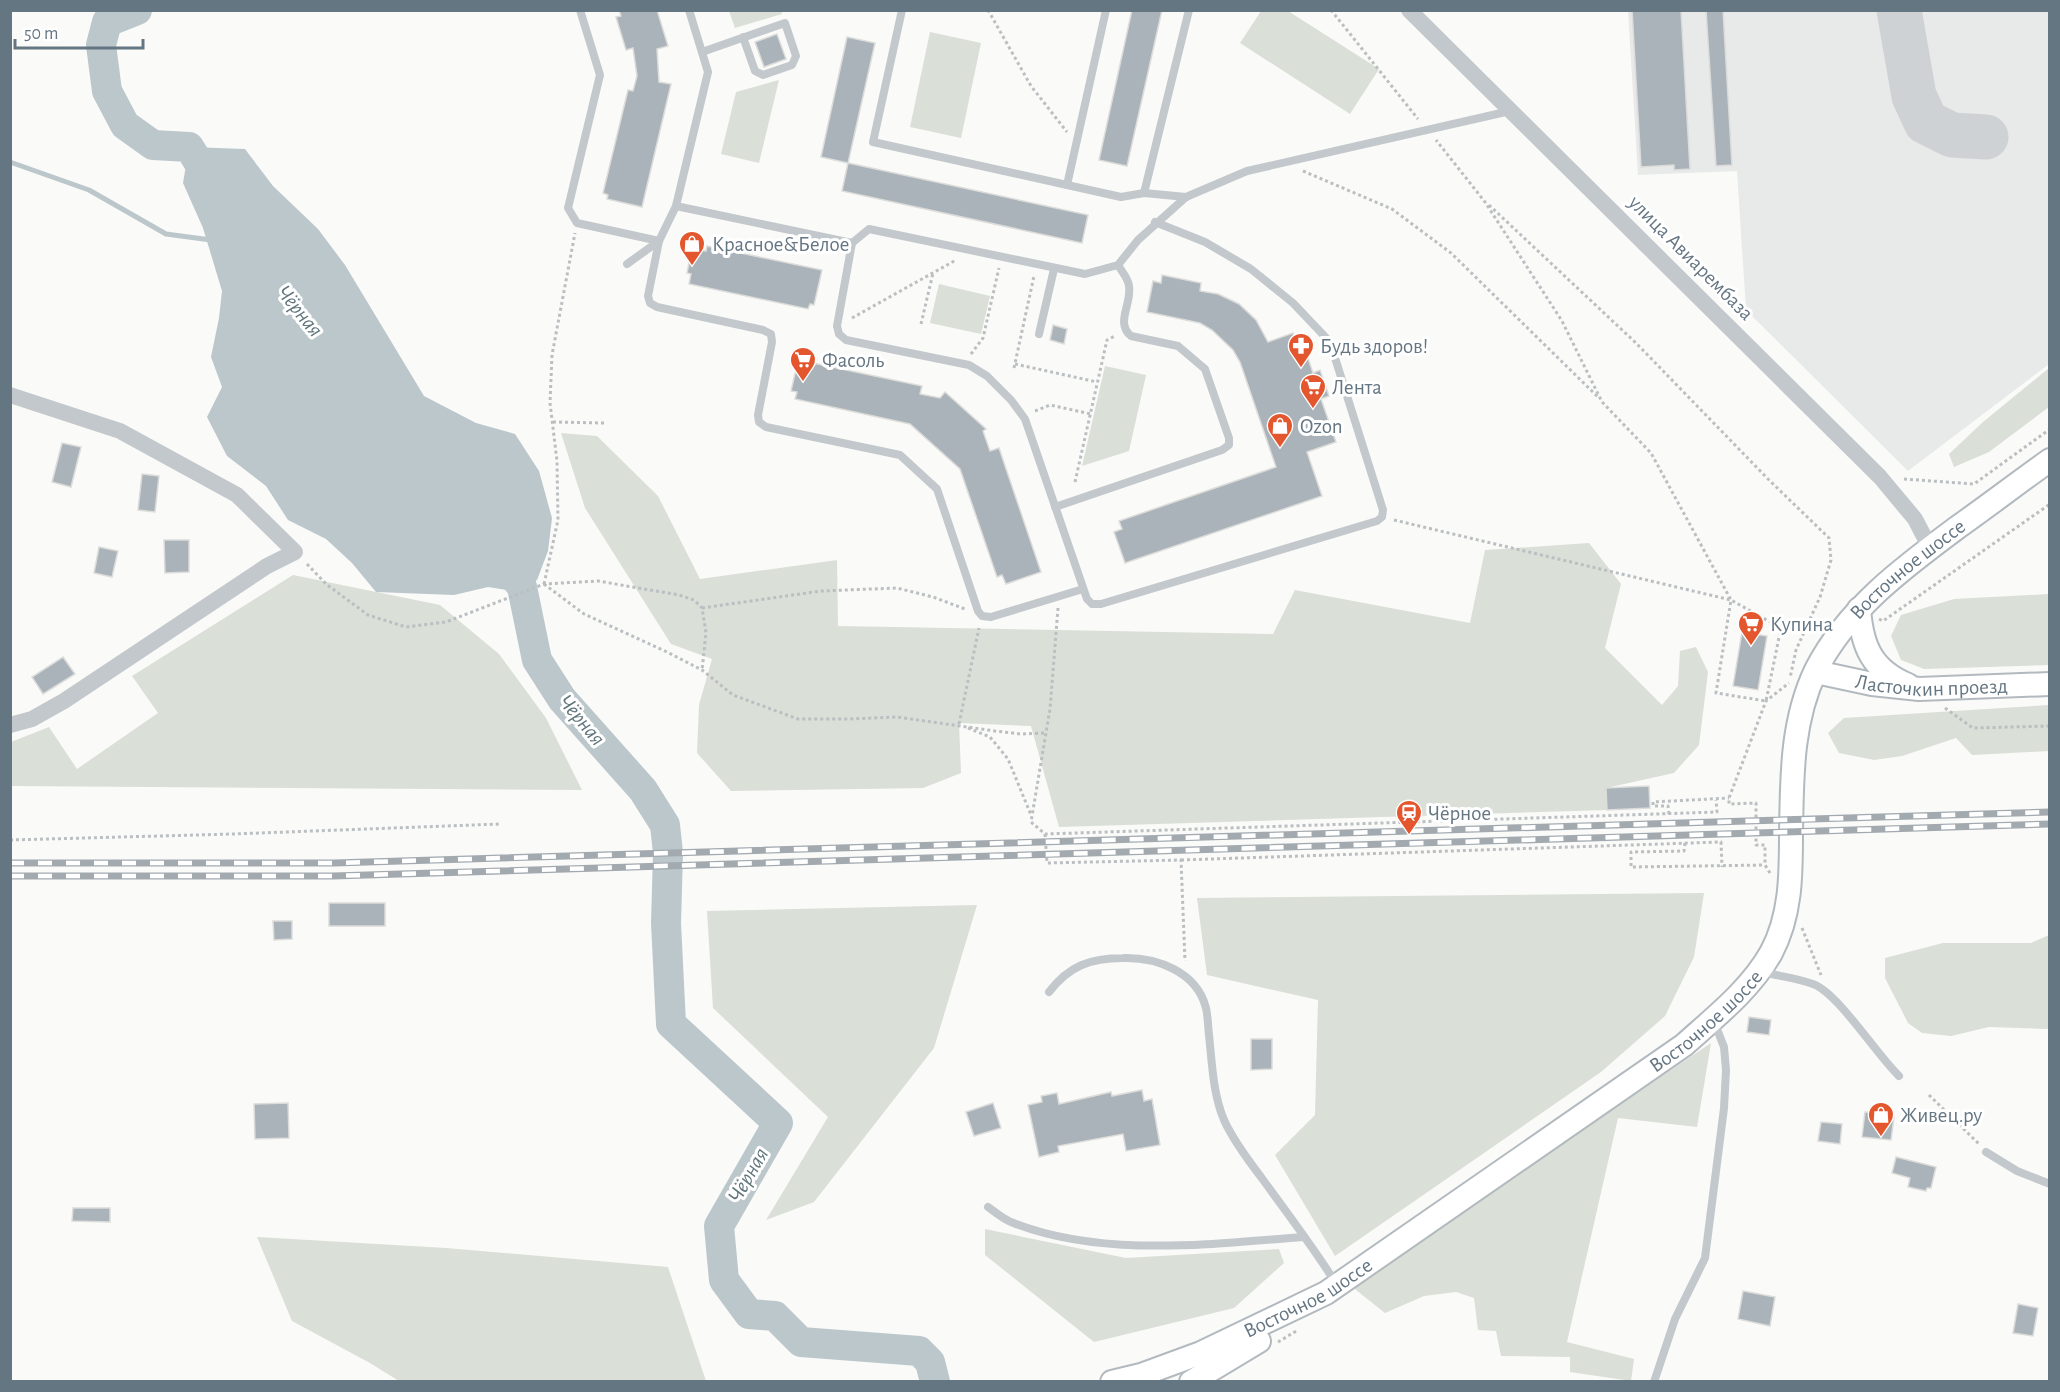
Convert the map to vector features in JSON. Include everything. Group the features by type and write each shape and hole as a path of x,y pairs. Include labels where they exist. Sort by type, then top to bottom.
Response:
{"main road":[{"name":"Восточное шоссе","path":"1113,1382 1141,1375 1201,1353 1309,1303 1338,1286 1684,1045 1732,1002 1759,971 1785,920 1782,888 1794,744 1803,704 1816,672 1836,638 1859,609 1885,584 2049,460"},
{"path":"1859,609 1860,628 1868,652 1882,671 1898,681 1919,689"},
{"name":"Ласточкин проезд","path":"1816,672 1872,684 1919,689 2049,684"},
{"path":"1191,1382 1288,1323 1309,1303"}],"street":[{"name":"улица Авиарембаза","path":"1409,10 1880,477 1915,519 1930,548"},
{"path":"10,395 120,431 237,495 295,552 267,566 64,701 32,719 10,725"}],"lane":[{"path":"580,10 600,75 568,208 577,223 659,241"},
{"path":"689,10 708,72 676,206 659,241 648,296 650,303 657,307 763,330 771,334 772,342 758,415 759,422 766,427 900,454 937,489 978,611 982,616 991,617 1083,589"},
{"path":"902,10 873,142 1121,198 1144,193 1186,198"},
{"path":"1067,185 1106,10"},
{"path":"1144,193 1189,10"},
{"path":"702,52 743,37 785,23 796,56 792,65 763,75 755,71 743,37"},
{"path":"1155,222 1205,242 1251,269 1293,303 1330,342 1383,510 1382,517 1377,521 1101,604 1092,604 1083,589 1025,420 1011,400 987,376 964,364 846,340 839,334 837,326 852,243 868,229 1085,274 1118,265 1155,222 1186,198 1246,171 1510,111"},
{"path":"676,206 852,243"},
{"path":"627,264 659,241"},
{"path":"1055,507 1222,450 1229,445 1229,438 1205,369 1178,346 1131,336 1125,331 1123,325 1130,294 1129,286 1118,265"},
{"path":"1040,334 1054,269"},
{"path":"1048,992 1069,970 1105,959 1128,958 1156,962 1168,966 1192,982 1206,1008 1213,1078 1224,1120 1247,1158 1338,1286"},
{"path":"1759,971 1814,984 1829,993 1885,1063 1899,1076"},
{"path":"1654,1382 1675,1319 1705,1258 1724,1108 1726,1070 1724,1047 1713,1019"},
{"path":"1986,1152 2017,1171 2049,1184"},
{"path":"988,1207 1009,1221 1037,1230 1069,1238 1104,1242 1189,1245 1303,1237"}],"path":[{"path":"988,10 1031,86 1076,144"},
{"path":"1331,10 1485,202 1562,321 1602,402"},
{"path":"1284,162 1392,209 1451,253 1651,453 1731,600 1716,693 1766,701 1789,683 1816,672"},
{"path":"1485,202 1636,343 1829,538 1831,560 1820,597 1796,650 1789,683"},
{"path":"544,584 558,520 557,461 550,403 552,355 577,223"},
{"path":"837,326 960,257"},
{"path":"964,364 983,338 999,266"},
{"path":"921,324 933,273"},
{"path":"1035,274 1014,366 1097,382"},
{"path":"1075,482 1107,340 1125,331"},
{"path":"1025,420 1040,408 1050,405 1091,414"},
{"path":"552,422 604,423"},
{"path":"1880,477 1974,484 2049,429"},
{"path":"1859,609 1883,621 2049,504"},
{"path":"1382,517 1731,600 1781,628 1766,701 1729,798 1729,804 1756,803 1756,845 1765,845 1765,865 1782,888 1829,993"},
{"path":"295,552 326,584 368,615 406,627 446,622 544,584 598,581 694,600 702,608 706,633 702,670"},
{"path":"544,584 584,614 702,670 733,695 798,719 897,717 1021,734 1045,733"},
{"path":"702,608 821,591 897,588 933,597 982,616 959,724"},
{"path":"1058,597 1050,709 1030,822 1045,834 1717,812 1716,800"},
{"path":"1919,689 1973,728 2049,726"},
{"path":"959,724 990,737 1008,759 1032,817"},
{"path":"1669,813 1668,806 1653,806 1653,802 1729,798"},
{"path":"10,840 500,824"},
{"path":"1045,834 1047,863 1721,842 1722,867"},
{"path":"1685,843 1684,851 1631,852 1631,867 1765,865"},
{"path":"1181,860 1185,977"},
{"path":"1929,1095 1986,1152"}],"shaded area":[{"path":"729,11 781,11 782,14 735,28"},
{"path":"1261,11 1288,11 1379,69 1350,114 1240,43"},
{"path":"1628,11 2049,11 2049,364 1908,471 1746,310 1737,171 1638,175"},
{"path":"930,32 981,43 961,138 910,127"},
{"path":"779,80 759,163 721,154 736,92"},
{"path":"939,284 990,296 981,334 930,323"},
{"path":"1105,366 1146,375 1129,451 1082,466"},
{"path":"2049,368 2049,407 1989,452 1954,467 1949,454 1983,422"},
{"path":"561,433 597,436 658,496 700,579 837,560 838,626 1273,634 1295,590 1470,623 1485,550 1589,543 1621,584 1605,648 1662,705 1678,686 1680,651 1696,647 1708,672 1699,745 1674,773 1606,788 1607,810 1059,827 1031,726 959,723 961,773 923,788 731,791 697,753 699,705 712,659 671,644 585,508"},
{"path":"293,575 440,605 499,654 546,718 582,790 11,786 11,742 49,727 77,769 158,713 132,676"},
{"path":"2049,594 2049,665 1924,669 1901,660 1891,636 1901,615 1954,599"},
{"path":"2049,705 2049,751 1972,755 1956,738 1902,756 1874,760 1839,753 1828,733 1844,718"},
{"path":"1704,893 1694,957 1665,1016 1601,1072 1335,1256 1275,1155 1315,1115 1318,1000 1207,975 1197,898"},
{"path":"977,905 934,1048 814,1202 766,1220 828,1117 713,1008 707,911"},
{"path":"2049,935 2049,1029 1989,1027 1951,1036 1922,1033 1908,1023 1885,978 1885,958 1943,943 2031,943"},
{"path":"1711,1043 1697,1127 1618,1118 1567,1342 1634,1359 1631,1381 1570,1372 1570,1357 1501,1356 1496,1331 1478,1330 1474,1298 1456,1292 1424,1296 1385,1313 1351,1286"},
{"path":"985,1229 1126,1258 1279,1249 1284,1263 1234,1308 1094,1342 985,1255"},
{"path":"257,1237 446,1248 668,1267 706,1381 399,1381 292,1321"}],"water":[{"path":"189,147 245,149 273,186 318,229 345,265 424,396 476,423 515,434 539,471 552,518 548,551 537,580 513,591 488,587 454,595 376,592 352,563 326,539 288,520 266,486 227,456 207,417 222,387 211,357 222,291 203,228 183,183"}],"building":[{"path":"619,10 657,10 668,46 657,49 659,82 671,84 642,207 607,199 608,195 603,193 628,90 633,91 637,76 633,48 626,50 616,17 621,16"},
{"path":"1132,10 1162,10 1127,166 1099,160"},
{"path":"1632,10 1681,10 1690,169 1674,170 1674,165 1641,167"},
{"path":"1706,10 1723,10 1732,165 1716,166"},
{"path":"777,34 786,59 764,67 755,42"},
{"path":"847,37 875,43 848,163 821,157"},
{"path":"848,163 1088,215 1082,243 842,191"},
{"path":"707,246 822,270 814,305 810,304 808,309 689,284 691,274 687,273 692,248 706,251"},
{"path":"1162,275 1201,283 1200,291 1218,294 1239,304 1256,320 1268,342 1293,333 1294,337 1300,335 1313,373 1320,370 1329,396 1321,399 1336,442 1307,452 1322,496 1125,563 1114,532 1122,529 1119,521 1276,467 1240,362 1233,350 1212,330 1200,323 1147,312 1153,281 1161,283"},
{"path":"1053,325 1067,329 1064,344 1050,340"},
{"path":"813,363 922,386 920,394 940,398 945,392 986,429 983,431 990,451 999,448 1041,572 1006,584 1002,575 997,577 960,469 910,424 795,399 797,392 791,391 797,365 812,368"},
{"path":"62,443 81,447 71,487 52,482"},
{"path":"142,474 159,476 155,512 138,510"},
{"path":"164,540 189,540 189,572 165,573"},
{"path":"99,547 118,551 112,577 94,573"},
{"path":"1742,632 1767,636 1758,690 1733,686"},
{"path":"63,657 75,674 43,694 32,677"},
{"path":"1649,786 1650,808 1607,810 1606,788"},
{"path":"329,903 385,903 385,926 329,926"},
{"path":"273,921 292,921 292,939 274,940"},
{"path":"1749,1017 1771,1020 1769,1035 1747,1032"},
{"path":"1251,1039 1272,1039 1272,1069 1251,1070"},
{"path":"1142,1090 1144,1101 1152,1099 1160,1145 1126,1151 1123,1134 1058,1146 1059,1152 1039,1157 1028,1105 1042,1102 1041,1096 1057,1093 1059,1104 1111,1092 1112,1096"},
{"path":"288,1103 289,1138 255,1139 254,1104"},
{"path":"993,1103 1001,1128 974,1136 966,1112"},
{"path":"1865,1112 1894,1117 1891,1140 1862,1137"},
{"path":"1821,1122 1842,1124 1840,1144 1818,1141"},
{"path":"1896,1157 1936,1167 1931,1188 1927,1188 1926,1191 1908,1187 1910,1178 1892,1173"},
{"path":"73,1208 110,1208 110,1222 72,1221"},
{"path":"1743,1291 1775,1297 1770,1326 1738,1319"},
{"path":"2018,1304 2038,1308 2033,1336 2013,1333"}],"waterway":[{"name":"Чёрная","path":"137,10 107,22 101,45 107,91 125,125 153,145 189,147 211,182"},
{"path":"10,162 89,190 166,234 211,240"},
{"name":"Чёрная","path":"497,555 522,587 537,660 562,699 643,790 665,825 668,853 666,923 671,1024 778,1123 719,1226 724,1280 749,1314 775,1316 801,1342 919,1351 930,1362 935,1382"}],"taxiway":[{"path":"1899,10 1914,96 1926,122 1952,135 1986,137"}],"railway":[{"path":"10,863 334,863 2050,812"},
{"path":"10,876 333,876 2050,824"}],"place":[{"name":"Красное&Белое","path":"692,267"},
{"name":"Будь здоров!","path":"1301,369"},
{"name":"Фасоль","path":"803,383"},
{"name":"Лента","path":"1313,410"},
{"name":"Ozon","path":"1280,449"},
{"name":"Купина","path":"1751,647"},
{"name":"Чёрное","path":"1409,836"},
{"name":"Живец.ру","path":"1881,1138"}]}
